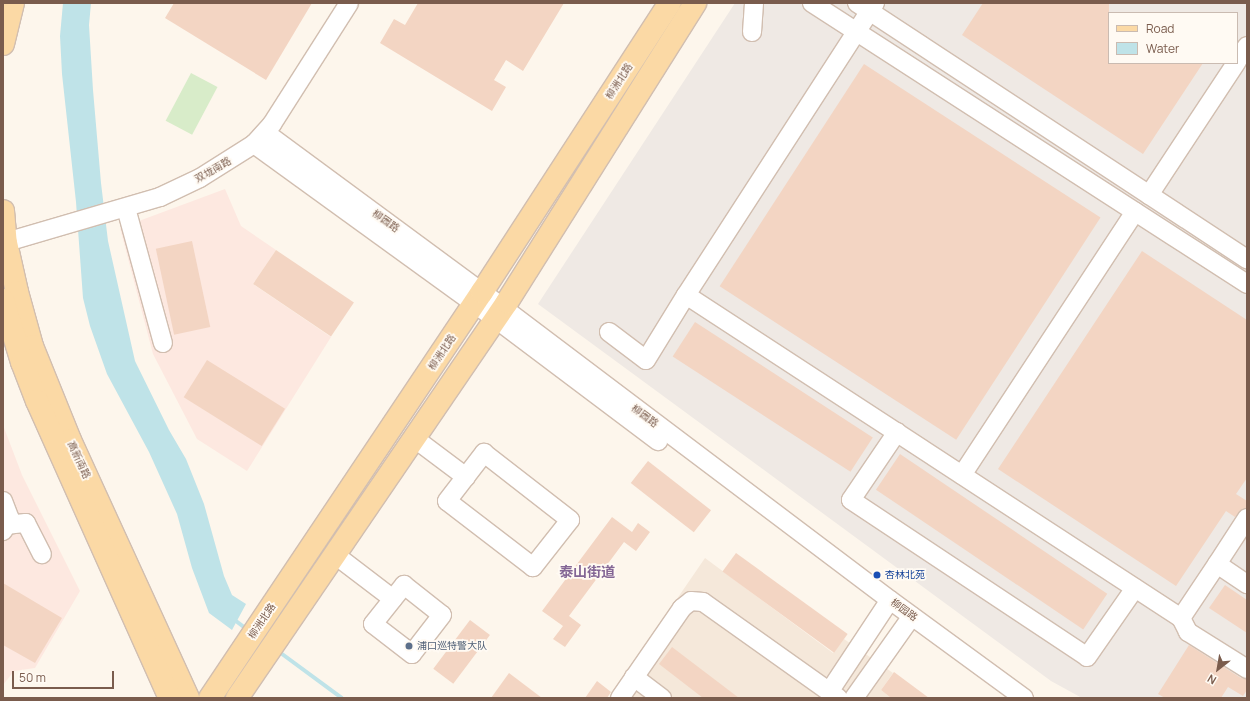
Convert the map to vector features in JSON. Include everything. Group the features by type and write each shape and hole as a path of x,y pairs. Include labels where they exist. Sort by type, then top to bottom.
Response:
{"main road":[{"path":"3,44 13,3"},
{"name":"柳洲北路","path":"210,698 478,298 670,3"},
{"path":"242,690 499,314 695,3"},
{"name":"高新南路","path":"3,211 5,243 32,346 70,440 188,698"},
{"name":"高新南路","path":"3,300 37,402 170,698"}],"street":[{"name":"双垅南路","path":"5,243 160,197 200,178 260,138 349,3"},
{"path":"752,32 754,3"},
{"path":"812,3 1247,284"},
{"path":"609,332 646,360 686,295 856,31 867,6 1247,259"},
{"path":"1238,59 1247,46"},
{"path":"962,475 1135,212 1235,64"},
{"name":"柳园路","path":"260,138 478,298 908,621 1005,698"},
{"path":"1135,212 1148,194"},
{"path":"122,209 163,343"},
{"path":"686,295 1181,618 1188,632 1247,669"},
{"path":"897,432 851,500 1087,657 1135,588"},
{"path":"414,438 466,477"},
{"path":"484,453 570,520 533,568 447,501 466,477 484,453"},
{"path":"3,501 10,519 5,528"},
{"path":"1181,618 1247,518"},
{"path":"5,528 26,523 42,554"},
{"path":"334,554 392,599"},
{"path":"1217,564 1247,584"},
{"path":"620,698 682,608 691,601 703,602 833,695 886,605"},
{"name":"柳园路","path":"908,621 1024,698"},
{"path":"854,698 908,621"},
{"path":"634,677 662,698"}],"shaded area":[{"path":"735,3 1247,3 1247,698 1082,698 1051,681 538,304"},
{"path":"225,189 241,226 276,250 253,284 331,337 247,471 197,439 153,354 120,228"},
{"path":"3,425 22,475 80,591 35,668 14,671 3,685"},
{"path":"705,558 833,653 844,639 893,673 881,690 891,698 609,698"}],"green space":[{"path":"191,73 217,87 192,135 166,121"}],"water":[{"path":"63,3 91,3 89,25 93,90 101,183 108,241 135,361 169,430 186,459 204,504 224,576 232,595 246,604 232,630 209,613 192,568 177,514 149,452 107,374 90,326 83,298 76,202 62,74 60,36"}],"building":[{"path":"174,3 312,3 266,80 165,18"},
{"path":"418,3 564,3 523,71 506,60 494,80 506,87 492,111 380,43 394,19 405,25"},
{"path":"983,3 1109,3 1108,64 1202,64 1143,154 962,35"},
{"path":"864,64 1101,218 956,440 720,286"},
{"path":"192,241 210,327 174,335 156,249"},
{"path":"276,250 354,303 331,337 253,284"},
{"path":"1142,251 1247,320 1247,478 1236,494 1247,501 1247,508 1242,509 1235,517 1226,511 1176,586 998,469"},
{"path":"695,322 873,437 850,472 673,356"},
{"path":"207,360 285,409 262,446 184,397"},
{"path":"900,454 1107,594 1083,629 876,490"},
{"path":"648,461 711,510 694,532 631,483"},
{"path":"612,517 632,532 638,523 650,532 636,551 624,542 569,616 581,625 565,647 553,639 563,626 542,611"},
{"path":"736,553 848,634 834,653 722,572"},
{"path":"3,583 62,618 35,663 3,645"},
{"path":"1225,585 1247,600 1247,633 1209,608"},
{"path":"470,620 490,635 453,684 433,669"},
{"path":"1189,645 1241,678 1247,679 1247,690 1243,696 1228,687 1221,698 1165,698 1158,694"},
{"path":"672,647 739,698 703,698 659,664"},
{"path":"894,672 929,698 891,698 881,690"},
{"path":"509,673 542,698 491,698"},
{"path":"597,681 611,692 607,698 585,698"}],"waterway":[{"path":"232,618 248,630"},
{"path":"278,651 342,698"}],"place":[{"name":"杏林北苑","path":"877,575"},
{"name":"浦口巡特警大队","path":"409,646"}],"district":[{"name":"泰山街道","path":"587,572"}]}
